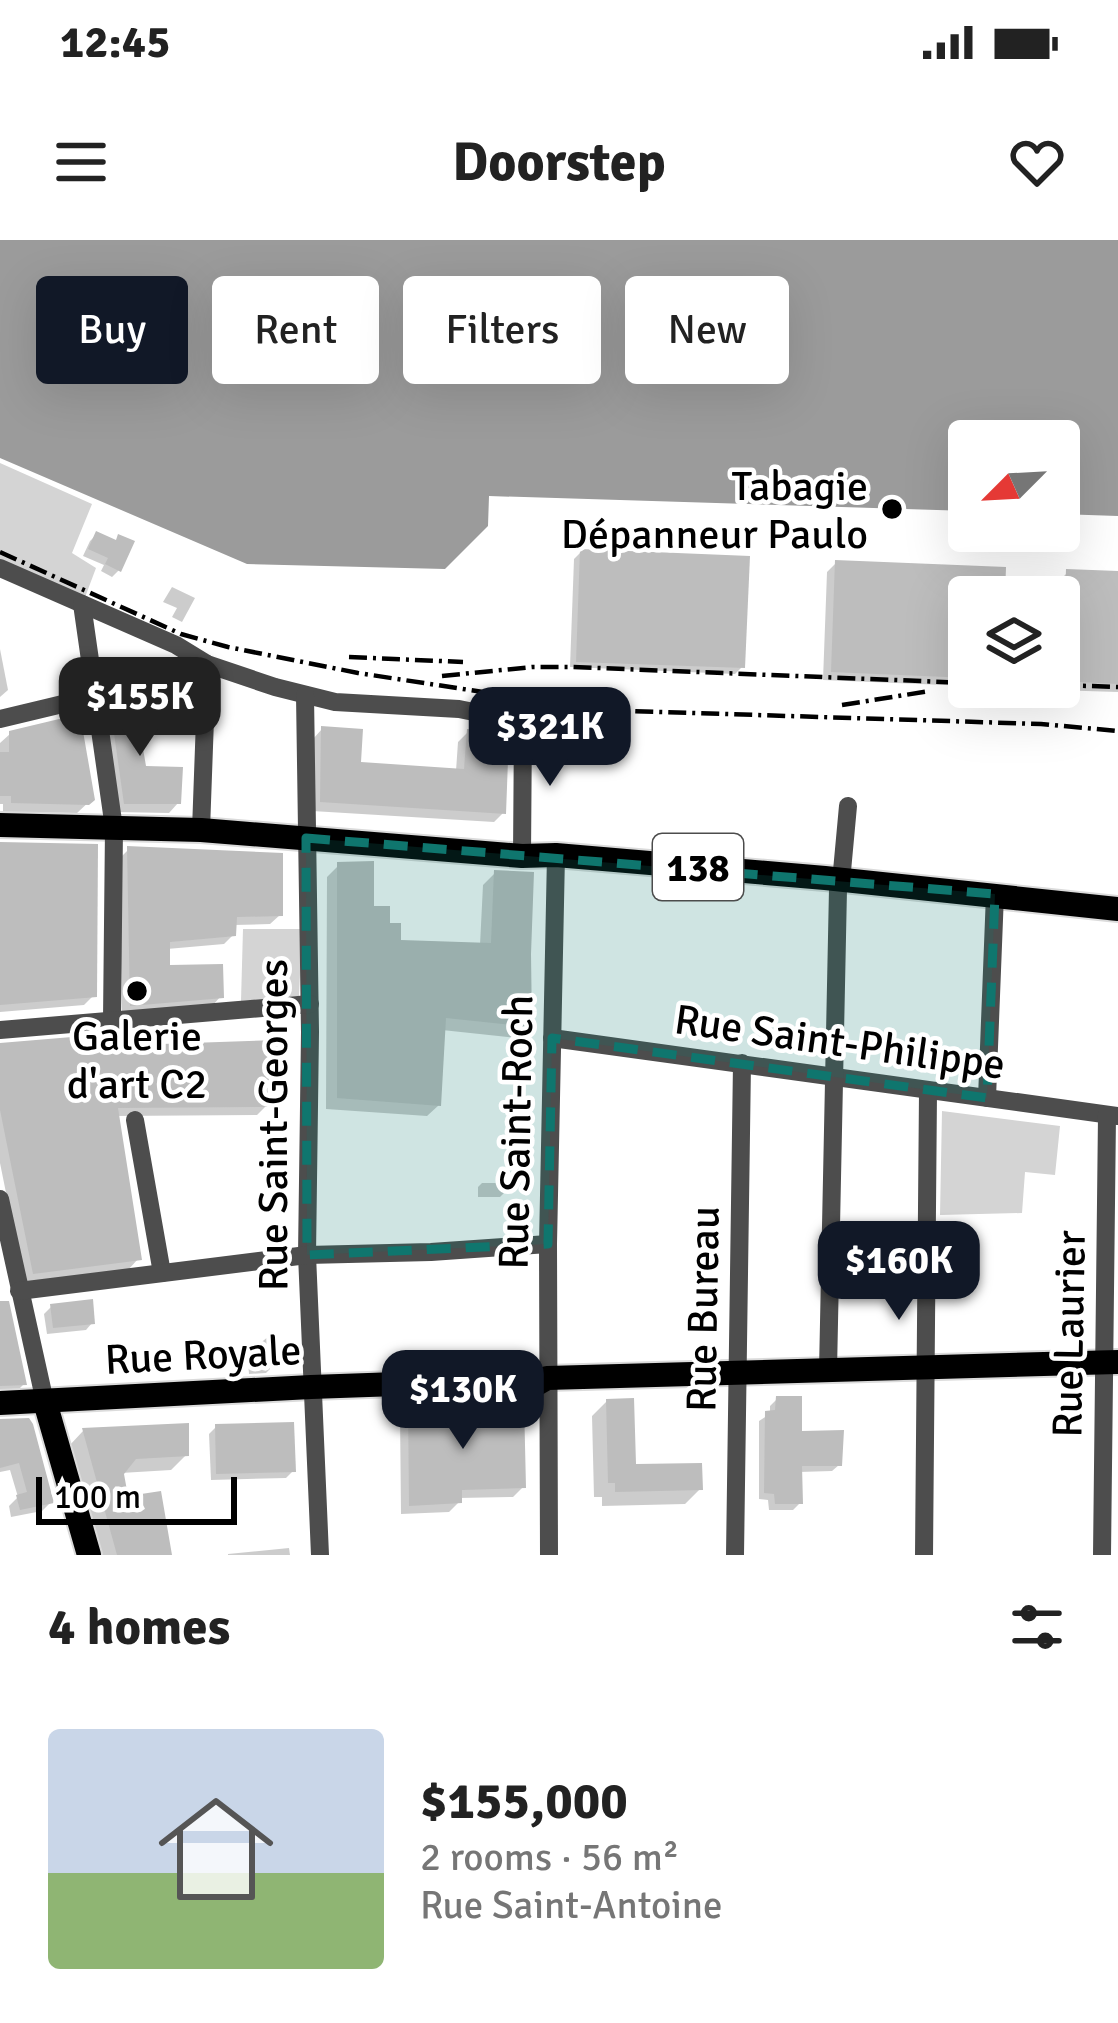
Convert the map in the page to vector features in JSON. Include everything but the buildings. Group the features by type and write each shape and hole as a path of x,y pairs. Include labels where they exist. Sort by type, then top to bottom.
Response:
{"main road":[{"name":"138","path":"0,825 201,830 839,880"},
{"path":"839,880 1118,908"},
{"name":"Rue Royale","path":"0,1403 483,1381 529,1386 547,1378 1110,1362"},
{"path":"44,1402 89,1555"}],"street":[{"path":"0,568 176,645 207,664 305,695 335,702 459,709 523,722 523,856"},
{"path":"82,604 114,828 112,1021"},
{"path":"201,830 207,664"},
{"path":"0,719 96,695"},
{"name":"Rue Saint-Georges","path":"305,695 310,1004 307,1256 320,1555"},
{"path":"828,1371 839,880 848,806"},
{"name":"Rue Saint-Roch","path":"549,1555 548,1244 556,855"},
{"path":"987,1098 994,894"},
{"path":"0,1030 310,1004"},
{"name":"Rue Saint-Philippe","path":"552,1038 1113,1116"},
{"name":"Rue Bureau","path":"735,1555 742,1064"},
{"path":"924,1555 928,1092"},
{"name":"Rue Laurier","path":"1102,1555 1113,1116"},
{"path":"135,1120 162,1273"},
{"path":"0,1199 12,1282 44,1402"},
{"path":"12,1282 162,1273 307,1256 548,1244"}],"highlighted area":[{"path":"306,838 995,894 987,1098 552,1038 548,1244 307,1255"}],"shaded area":[{"path":"0,240 1118,240 1118,516 1080,515 1080,420 948,420 948,510 489,496 488,526 445,569 247,564 0,458"},
{"path":"0,463 92,504 72,553 96,568 84,600 0,564"},
{"path":"243,929 302,929 299,996 241,1001"},
{"path":"942,1111 1060,1126 1055,1175 1025,1172 1022,1213 940,1215"}],"railway":[{"path":"0,552 181,634 358,673 631,711 1041,724 1118,731"},
{"path":"349,657 463,662"},
{"path":"442,676 573,667 948,682"},
{"path":"1080,686 1118,687"},
{"path":"842,705 930,691"}],"place":[{"name":"Tabagie Dépanneur Paulo","path":"892,509"},
{"name":"Galerie d'art C2","path":"137,991"}]}
